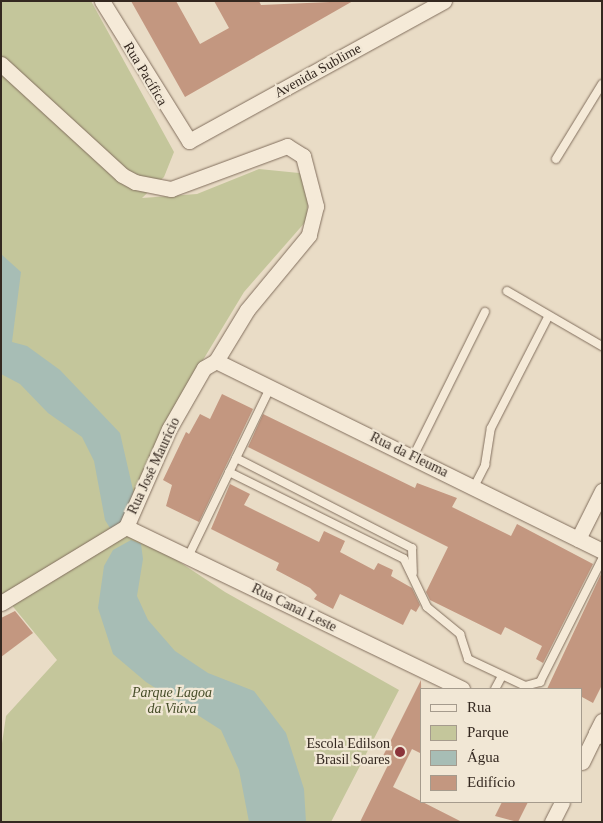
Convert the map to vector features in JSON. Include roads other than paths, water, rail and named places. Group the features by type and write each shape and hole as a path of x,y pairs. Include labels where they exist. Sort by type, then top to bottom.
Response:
{"street":[{"name":"Rua Pacífica","path":"102,1 183,136 192,141"},
{"name":"Avenida Sublime","path":"192,141 444,1"},
{"name":"Rua José Maurício","path":"1,64 122,175 135,182 171,189 287,146 303,156 316,206 309,234 247,310 216,362 204,368 169,429 126,527 1,603"},
{"name":"Rua da Fleuma","path":"216,362 270,386 602,550"},
{"path":"578,539 602,492"},
{"name":"Rua Canal Leste","path":"126,527 460,688"},
{"path":"584,753 600,730"},
{"path":"552,822 562,803"}],"lane":[{"path":"556,159 602,84"},
{"path":"507,291 548,317 602,346"},
{"path":"413,457 485,312"},
{"path":"474,487 485,465 491,428 548,317"},
{"path":"188,557 270,386"},
{"path":"236,458 412,548 413,573"},
{"path":"229,472 404,559 413,573 428,607 460,634 468,658 525,686 540,682 602,559"},
{"path":"496,688 502,676"}],"water":[{"path":"1,254 21,272 12,342 27,346 60,370 120,433 136,503 113,533 105,520 94,461 82,437 48,413 20,384 1,374"},
{"path":"131,540 141,544 143,559 137,596 148,620 175,651 208,673 254,691 286,733 304,789 306,822 249,822 239,770 221,730 146,682 113,654 98,608 104,566 113,550"}],"place":[{"name":"Escola Edilson Brasil Soares","path":"400,752"}],"park label":[{"name":"Parque Lagoa da Viúva","path":"172,702"}]}
